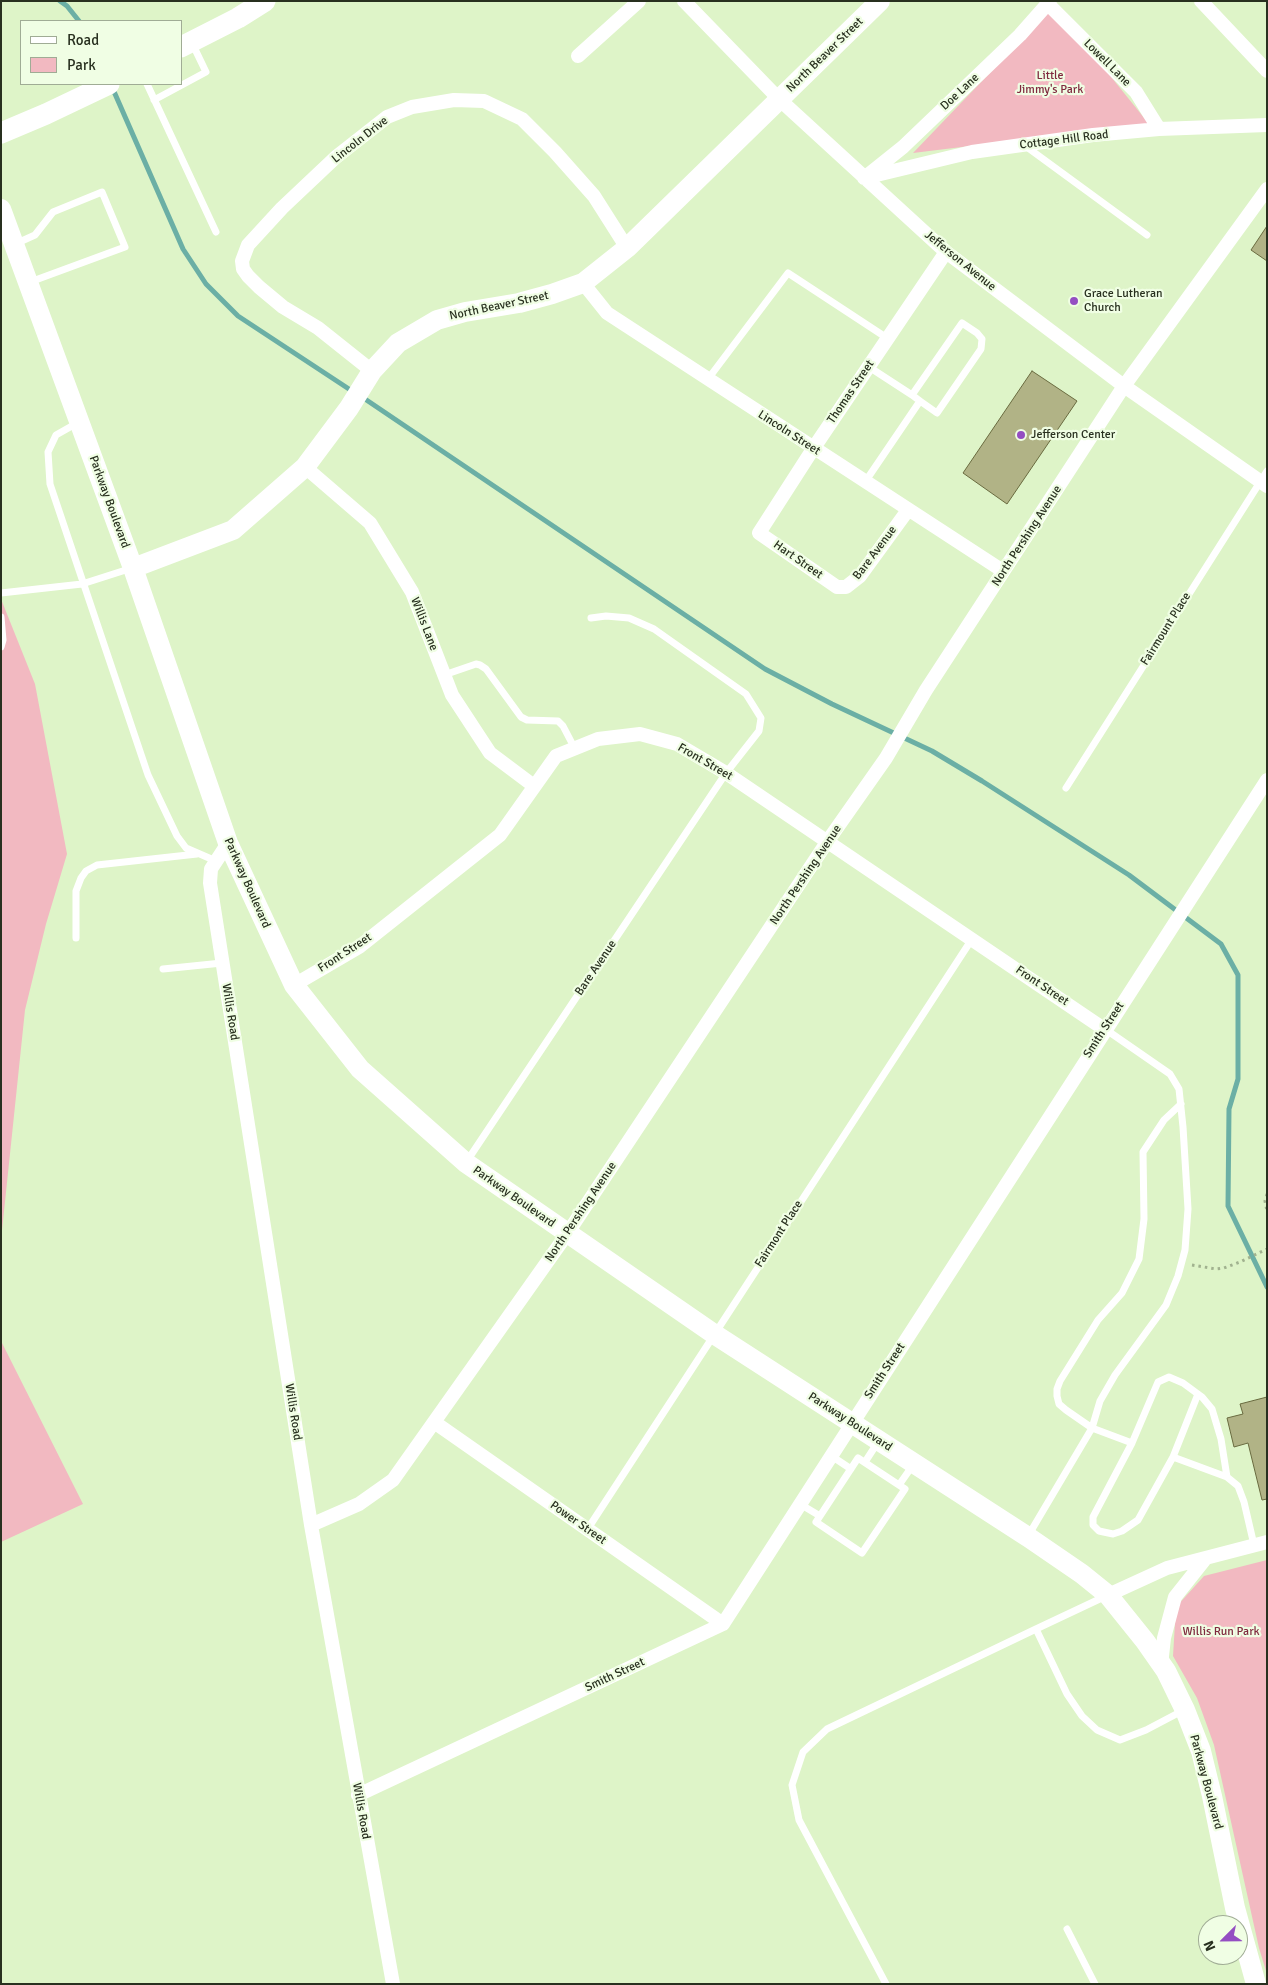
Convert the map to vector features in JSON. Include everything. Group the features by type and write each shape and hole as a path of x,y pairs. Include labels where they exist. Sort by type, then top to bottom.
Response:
{"main road":[{"path":"186,44 238,18 265,1"},
{"path":"1,133 101,88"}],"street":[{"path":"578,56 639,1"},
{"name":"Jefferson Avenue","path":"684,1 779,99 946,252 1124,386 1264,479"},
{"name":"North Beaver Street","path":"133,568 233,530 305,467 349,408 372,371 398,343 437,320 465,312 519,303 583,283 627,248 880,1"},
{"path":"1201,1 1267,71"},
{"name":"Lowell Lane","path":"1049,3 1136,92 1159,129"},
{"name":"Doe Lane","path":"864,178 903,147 1020,35 1049,3"},
{"name":"Lincoln Drive","path":"372,371 318,328 283,308 259,287 243,269 243,254 248,245 302,189 336,157 387,117 412,107 454,100 484,101 522,119 555,152 594,196 627,248"},
{"name":"Cottage Hill Road","path":"864,178 972,152 1024,145 1159,129 1267,124"},
{"name":"North Pershing Avenue","path":"311,1525 358,1504 393,1480 567,1234 886,758 926,690 1124,386 1267,189"},
{"name":"Parkway Boulevard","path":"1,208 133,568 228,843 294,985 360,1068 466,1163 714,1334 1028,1537 1082,1574 1108,1595 1162,1665 1185,1710 1201,1751 1235,1908 1256,1984"},
{"name":"Thomas Street","path":"759,533 813,448 946,252"},
{"name":"Lincoln Street","path":"583,283 607,313 1003,571"},
{"name":"Willis Lane","path":"305,467 370,523 412,592 452,695 490,753 534,786"},
{"name":"Bare Avenue","path":"838,587 846,587 860,576 908,510"},
{"name":"Hart Street","path":"759,533 838,587"},
{"name":"Front Street","path":"294,985 359,947 500,835 556,756 598,739 640,734 677,744 726,773 1104,1029"},
{"name":"Smith Street","path":"358,1795 723,1624 1104,1029 1267,780"},
{"name":"Willis Road","path":"228,843 211,869 210,884 311,1525 393,1984"},
{"name":"Power Street","path":"434,1422 723,1624"},
{"path":"1108,1595 1167,1568 1261,1544"},
{"path":"1162,1665 1164,1638 1175,1597 1206,1558"}],"lane":[{"path":"182,85 206,72 186,44"},
{"path":"146,85 216,232"},
{"path":"154,100 182,85"},
{"path":"1024,145 1147,235"},
{"path":"14,244 35,235 54,212 102,192 124,247 28,284"},
{"path":"708,379 788,273 887,338"},
{"path":"869,367 937,413 981,349 982,339 977,333 962,323 912,395"},
{"path":"865,482 920,401"},
{"path":"79,422 56,435 48,452 50,484 148,776 176,836 186,848 216,861"},
{"name":"Fairmount Place","path":"1066,788 1264,479"},
{"path":"1,593 82,584 133,568"},
{"name":"Bare Avenue","path":"466,1163 726,773 759,731 761,718 756,706 746,694 654,629 629,618 606,616 591,618"},
{"path":"1,617 3,640 1,647"},
{"path":"444,675 476,664 480,665 486,669 521,717 527,720 558,721 563,726 575,749"},
{"path":"76,938 76,891 86,871 97,866 197,854"},
{"name":"Fairmont Place","path":"587,1530 972,939"},
{"path":"163,970 222,963"},
{"path":"1028,1537 1092,1428 1100,1401 1115,1375 1142,1335 1166,1305 1178,1276 1185,1250 1188,1210 1181,1104 1178,1089 1170,1074 1104,1029"},
{"path":"1132,1443 1092,1428 1066,1410 1059,1404 1057,1389 1098,1320 1122,1293 1139,1259 1144,1219 1144,1152 1164,1120 1181,1104"},
{"path":"1198,1394 1173,1457 1138,1520 1122,1531 1113,1534 1100,1531 1094,1525 1093,1517 1132,1443 1158,1382 1170,1377 1198,1394 1212,1409 1216,1418 1227,1477"},
{"path":"865,1462 879,1441"},
{"path":"830,1455 851,1469"},
{"path":"1173,1457 1227,1477 1238,1486 1261,1544"},
{"path":"858,1458 865,1462 905,1489 862,1553 816,1522 858,1458"},
{"path":"899,1485 914,1463"},
{"path":"799,1504 820,1516"},
{"path":"886,1984 799,1820 792,1785 803,1752 827,1729 1108,1595"},
{"path":"1036,1629 1067,1694 1082,1716 1098,1730 1120,1740 1146,1730 1185,1710"},
{"path":"1068,1929 1095,1984"}],"path":[{"path":"1267,1194 1265,1201 1267,1211"},
{"path":"1182,1263 1216,1269 1240,1262 1266,1249"}],"green space":[{"name":"Little Jimmy's Park","path":"1054,6 1149,124 913,153"},
{"path":"1,599 35,684 67,854 46,924 25,1010 1,1240"},
{"path":"1,1341 83,1504 1,1542"},
{"name":"Willis Run Park","path":"1267,1560 1267,1974 1259,1948 1214,1745 1197,1698 1173,1656 1176,1607 1204,1576"}],"building":[{"path":"1267,226 1267,261 1251,250"},
{"name":"Jefferson Center","path":"1032,371 1077,401 1007,504 963,473"},
{"path":"1267,1397 1267,1499 1262,1500 1248,1443 1234,1447 1227,1418 1243,1414 1240,1404"}],"waterway":[{"path":"60,1 67,6 78,20"},
{"path":"112,87 183,249 206,284 238,316 355,393"},
{"path":"362,397 765,669 832,704 932,751 982,781 1129,875 1221,944 1238,975 1238,1079 1229,1109 1228,1206 1267,1287"}],"place":[{"name":"Grace Lutheran Church","path":"1074,301"},
{"name":"Jefferson Center","path":"1021,435"}]}
